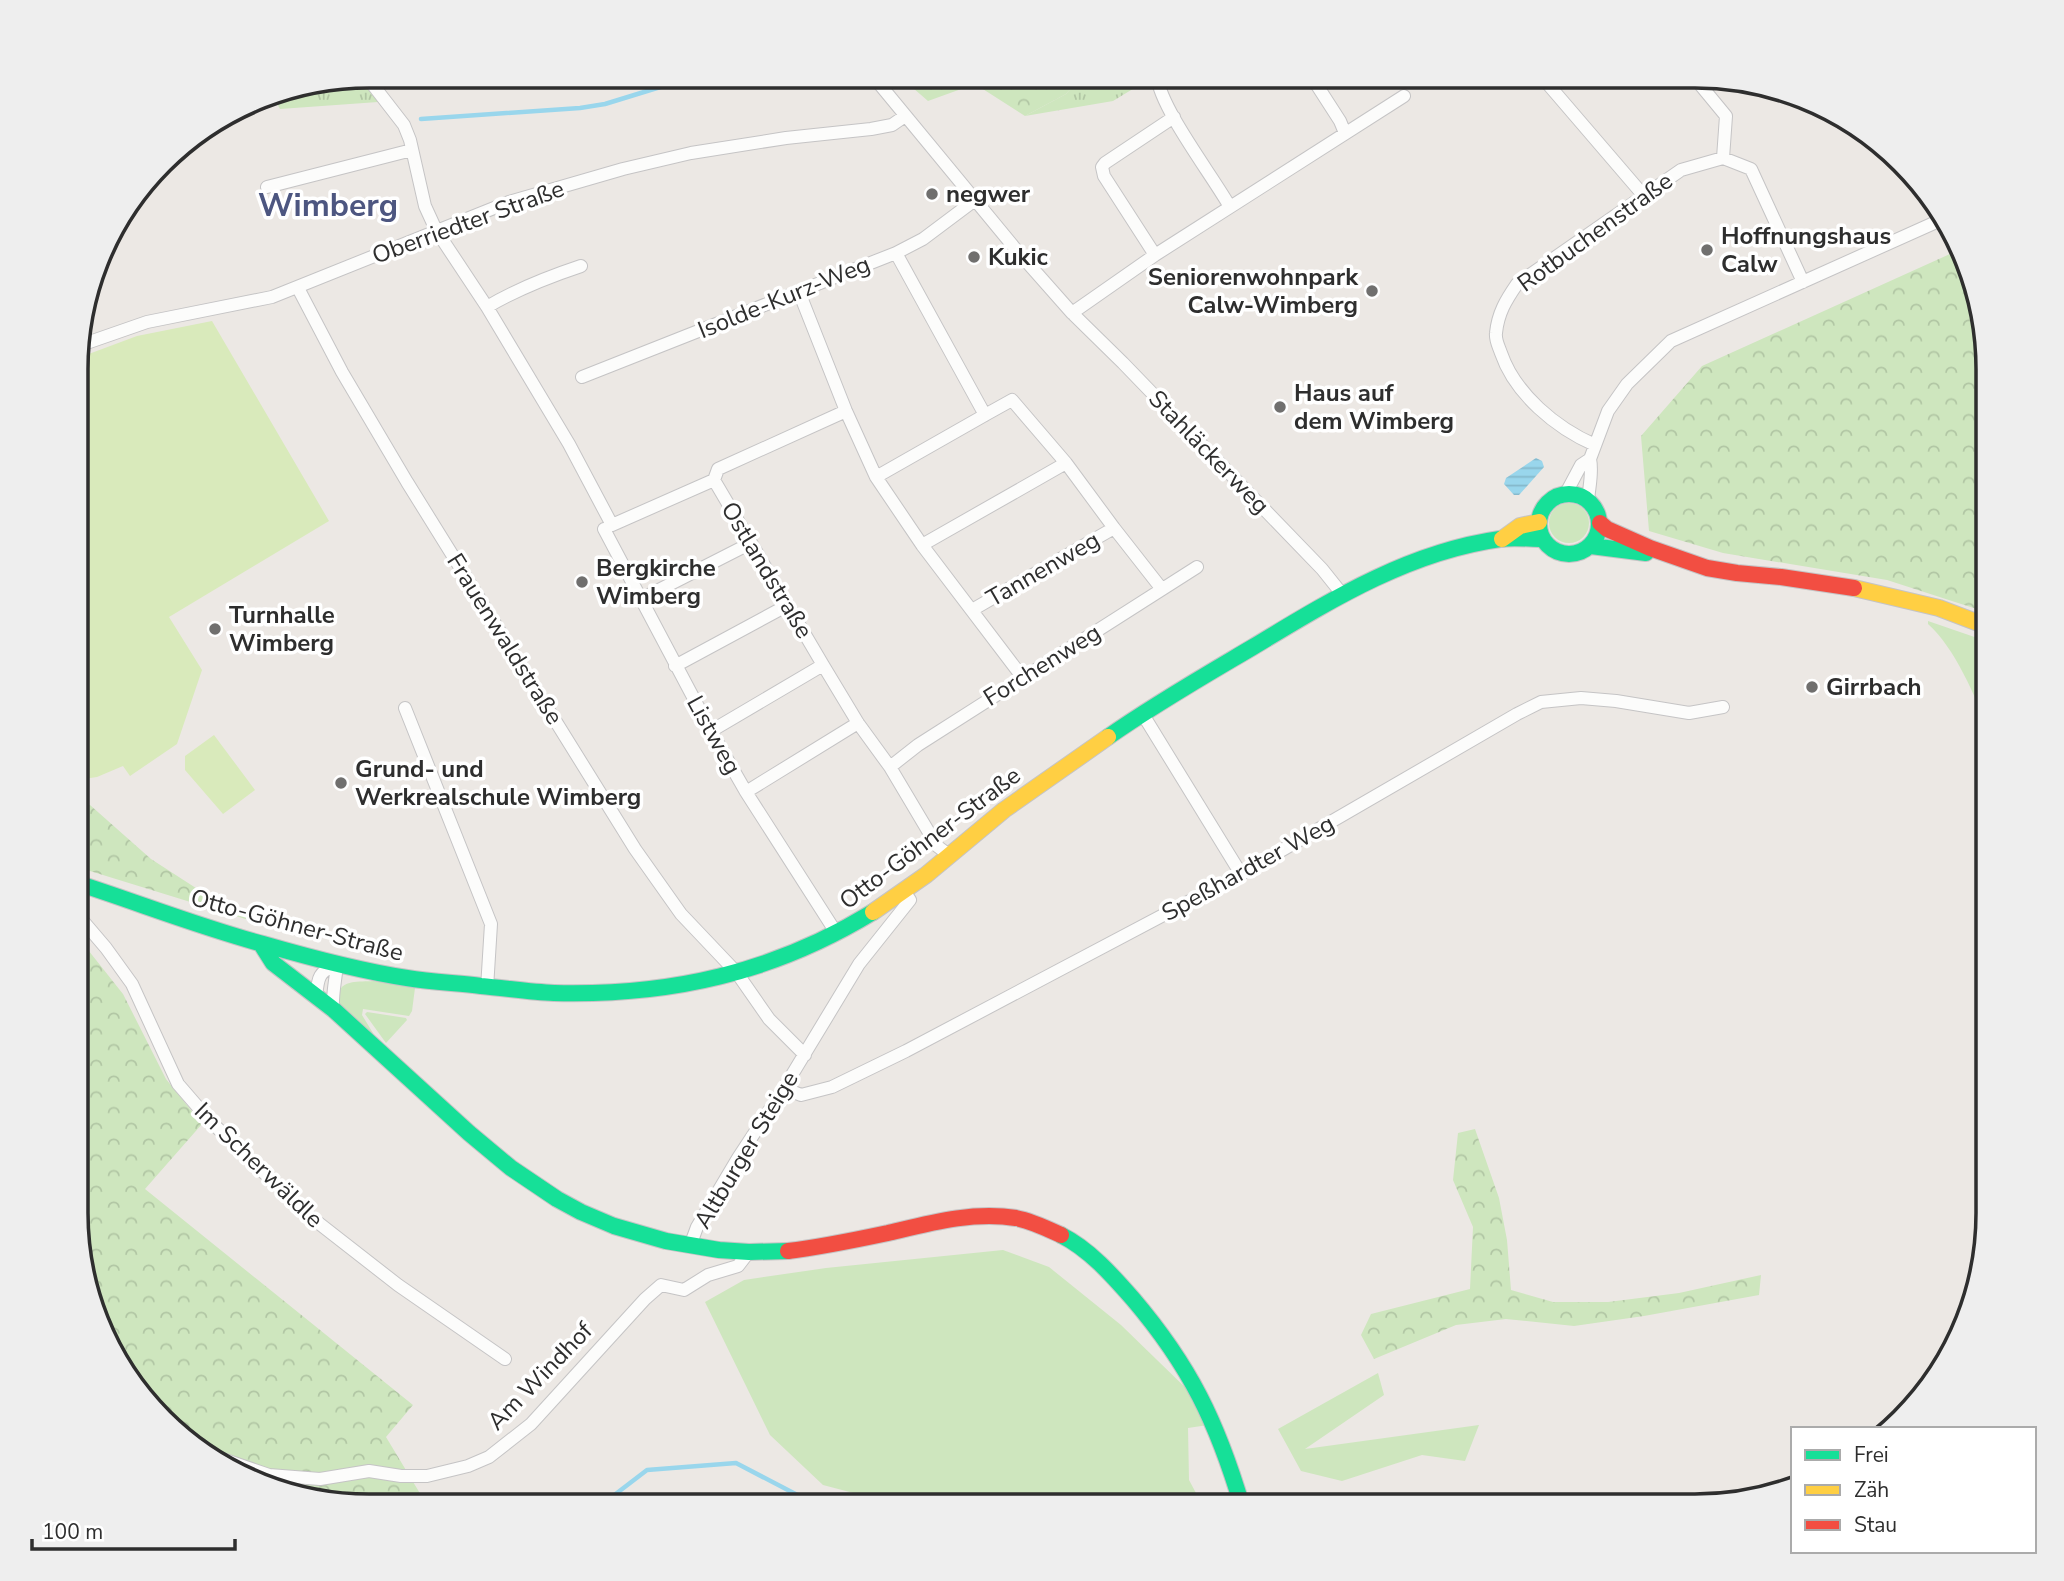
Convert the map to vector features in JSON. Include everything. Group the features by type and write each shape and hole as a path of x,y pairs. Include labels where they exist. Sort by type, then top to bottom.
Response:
{"street":[{"name":"Ostlandstraße","path":"375,88 404,125 425,205 436,230 487,307 569,444 612,524 714,480 858,723 890,767 937,846 949,855"},
{"name":"Stahläckerweg","path":"883,88 1072,313 1322,569 1342,594"},
{"path":"1160,88 1174,117 1230,207"},
{"path":"1319,88 1345,133"},
{"path":"1551,88 1644,196"},
{"path":"1703,88 1726,116 1723,158 1751,169 1803,282"},
{"path":"1072,313 1155,255 1404,96"},
{"name":"Oberriedter Straße","path":"89,342 147,322 242,304 298,288 509,202 623,169 691,153 786,138 871,130 892,125 905,116"},
{"path":"1155,255 1104,176 1102,167 1174,117"},
{"path":"267,187 412,150"},
{"name":"Rotbuchenstraße","path":"1595,445 1577,438 1546,414 1507,372 1495,336 1500,309 1517,284 1681,170 1723,158"},
{"name":"Isolde-Kurz-Weg","path":"582,377 896,253 923,239 975,200"},
{"path":"1588,501 1592,467 1590,459 1608,411 1627,384 1671,341 1936,222"},
{"path":"896,253 985,415"},
{"path":"487,307 535,282 581,266"},
{"name":"Frauenwaldstraße","path":"298,288 342,372 407,481 635,849 681,914 737,973"},
{"path":"799,292 846,411 876,477 922,545 1023,678"},
{"path":"876,477 985,415 1010,397 1066,463 1161,589"},
{"path":"714,480 718,469 846,411"},
{"path":"1565,495 1581,465 1590,459"},
{"path":"922,545 1066,463"},
{"path":"1591,546 1600,523 1588,501 1577,495 1565,495 1550,501 1539,522 1543,539 1556,552 1574,554 1591,546 1661,554 1723,571 1869,590 1959,614 1976,621"},
{"name":"Otto-Göhner-Straße","path":"1502,539 1520,526 1539,522"},
{"path":"1600,523 1607,529 1661,554"},
{"name":"Tannenweg","path":"972,610 1114,528"},
{"name":"Listweg","path":"604,529 746,792 838,934"},
{"name":"Otto-Göhner-Straße","path":"88,887 261,944 406,978 553,993 619,992 682,985 737,973 838,934 904,891 1004,810 1142,713 1342,594 1393,569 1440,552 1502,539 1543,539"},
{"path":"641,599 751,543"},
{"name":"Forchenweg","path":"890,767 918,745 1197,567"},
{"path":"676,666 788,605"},
{"path":"711,731 823,665"},
{"name":"Speßhardter Weg","path":"784,1088 801,1095 832,1087 918,1045 1241,874 1517,713 1541,702 1581,698 1689,713 1723,707"},
{"path":"405,708 491,925 487,988"},
{"path":"1142,713 1241,874"},
{"path":"746,792 858,723"},
{"name":"Altburger Steige","path":"691,1246 697,1227 738,1158 805,1055 859,964 910,900 904,891"},
{"name":"Im Scherwäldle","path":"88,927 132,984 178,1084 210,1121 306,1214 398,1285 505,1359"},
{"path":"261,944 271,962 333,1009 476,1138 536,1185 577,1210 607,1224 691,1246 748,1253 776,1253 815,1247 963,1217 1003,1216 1038,1224 1071,1239 1117,1279 1168,1342 1206,1404 1238,1494"},
{"path":"316,997 322,971 337,963"},
{"path":"333,1009 332,991 337,963"},
{"name":"Altburger Steige","path":"737,973 769,1019 805,1055"},
{"name":"Am Windhof","path":"265,1474 320,1479 369,1471 401,1476 427,1476 468,1466 489,1457 531,1424 645,1299 661,1285 684,1290 708,1275 738,1266 748,1253"}],"green space":[{"path":"350,88 367,88 378,102 280,109 276,103 314,93"},
{"path":"913,88 964,88 928,101"},
{"path":"981,88 1071,88 1066,94 1025,116"},
{"path":"1071,88 1134,88 1113,101 1025,116 1066,94"},
{"path":"1952,253 1967,296 1976,350 1976,609 1887,580 1723,553 1649,531 1641,436 1702,366"},
{"path":"212,321 329,521 169,617 202,670 177,744 130,776 123,766 88,778 88,354 137,336"},
{"path":"1569,503 1583,509 1589,523 1583,537 1569,543 1555,537 1549,523 1555,509"},
{"path":"1928,621 1976,638 1976,700 1947,646"},
{"path":"214,735 255,790 223,814 185,770 185,756"},
{"path":"88,805 151,859 216,901 300,927 297,935 88,870"},
{"path":"88,950 123,994 166,1079 202,1124 145,1189 413,1405 386,1437 420,1494 350,1493 278,1479 228,1456 183,1424 157,1398 125,1353 102,1303 88,1231"},
{"path":"373,981 415,988 409,1016 363,1009 362,1015 376,1038 346,1013 339,999 339,992 345,985"},
{"path":"367,1012 407,1020 386,1043 365,1014"},
{"path":"1475,1129 1499,1198 1507,1240 1511,1290 1553,1302 1608,1302 1679,1293 1761,1275 1759,1295 1574,1326 1506,1319 1456,1325 1374,1359 1361,1335 1371,1314 1470,1289 1473,1227 1453,1180 1458,1133"},
{"path":"1003,1250 1049,1267 1121,1325 1191,1393 1208,1425 1188,1428 1189,1480 1197,1494 857,1494 823,1485 770,1435 705,1302 744,1280 826,1268"},
{"path":"1378,1373 1384,1395 1305,1449 1479,1425 1465,1461 1422,1455 1342,1481 1301,1471 1278,1429"}],"water":[{"path":"1536,458 1542,461 1544,467 1519,495 1514,495 1504,484 1506,478"}],"waterway":[{"path":"421,119 580,108 605,104 657,88"},
{"path":"616,1494 647,1470 736,1463 795,1494"}],"traffic: fast":[{"path":"1569,494 1586,499 1594,507 1599,524 1594,541 1586,549 1569,554 1552,549 1544,541 1539,524 1544,507 1552,499 1569,494"},
{"path":"1108,737 1198,680 1371,580 1402,566 1466,545 1505,538 1543,539"},
{"path":"1591,546 1646,553"},
{"path":"88,887 193,923 353,968 416,979 554,993 639,990 680,985 719,976 797,951 873,912"},
{"path":"261,944 273,963 334,1010 469,1133 511,1168 557,1199 614,1226 666,1241 719,1250 788,1251"},
{"path":"1061,1235 1091,1255 1108,1272 1171,1348 1212,1421 1238,1494"}],"traffic: slow":[{"path":"1502,539 1520,526 1539,522"},
{"path":"1854,588 1939,608 1976,622"},
{"path":"873,912 926,875 1004,810 1108,737"}],"traffic: jam":[{"path":"1600,523 1607,529 1650,548 1707,568 1854,588"},
{"path":"788,1251 851,1241 952,1219 984,1216 1022,1219 1061,1235"}],"place":[{"name":"negwer","path":"932,194"},
{"name":"Hoffnungshaus Calw","path":"1707,250"},
{"name":"Kukic","path":"974,257"},
{"name":"Seniorenwohnpark Calw-Wimberg","path":"1372,291"},
{"name":"Haus auf dem Wimberg","path":"1280,407"},
{"name":"Bergkirche Wimberg","path":"582,582"},
{"name":"Turnhalle Wimberg","path":"215,629"},
{"name":"Girrbach","path":"1812,687"},
{"name":"Grund- und Werkrealschule Wimberg","path":"341,783"}],"district":[{"name":"Wimberg","path":"328,205"}]}
